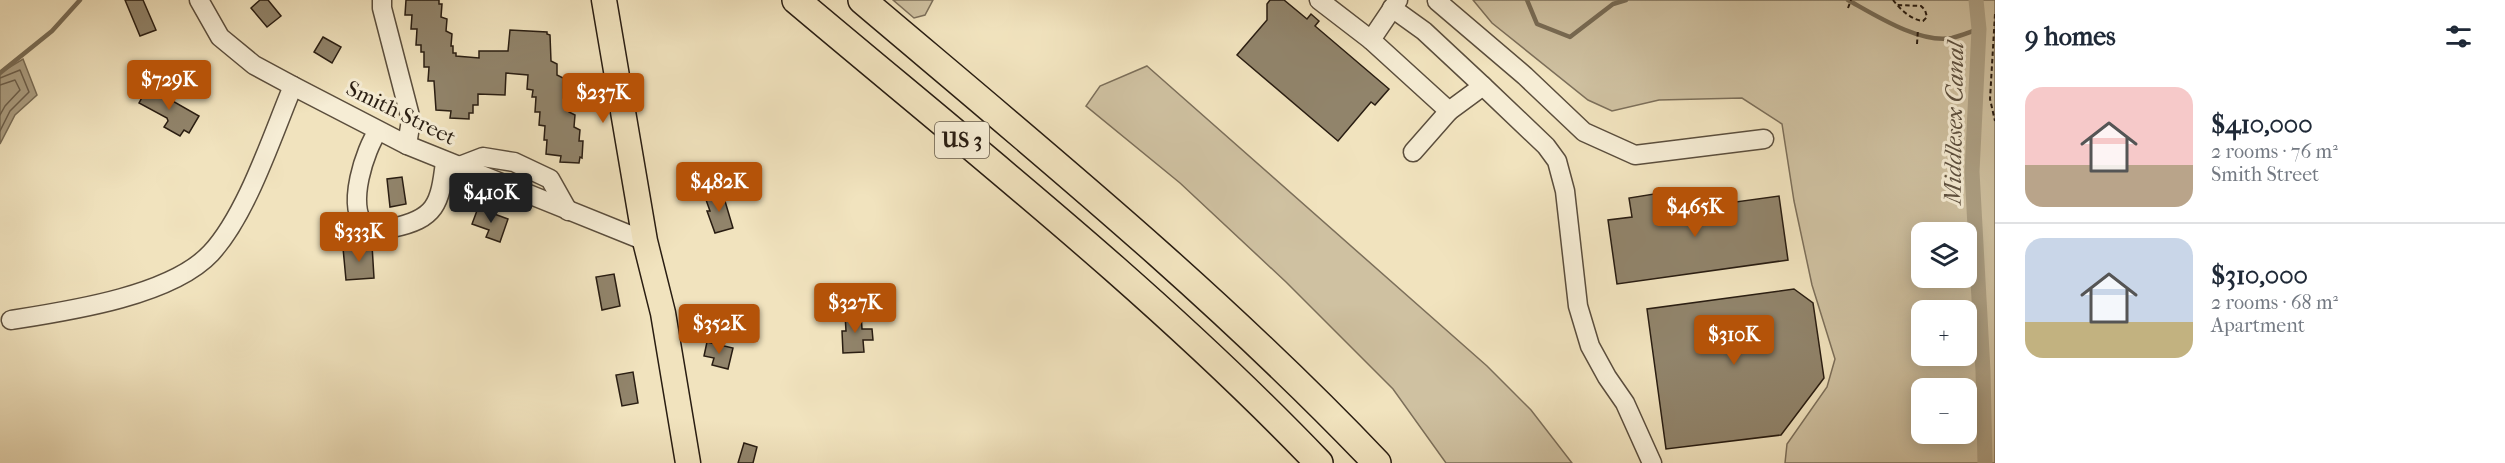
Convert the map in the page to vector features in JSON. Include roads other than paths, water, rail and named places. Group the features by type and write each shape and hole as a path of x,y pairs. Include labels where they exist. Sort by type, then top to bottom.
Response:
{"highway":[{"name":"US 3","path":"796,0 1136,287 1242,384 1319,463"},
{"name":"US 3","path":"862,0 1186,276 1296,380 1377,463"}],"main road":[{"path":"604,0 645,241 663,313 688,463"}],"street":[{"name":"Smith Street","path":"199,0 220,37 254,65 407,146 645,241"},
{"path":"382,0 382,8 411,120 407,146"},
{"path":"1319,0 1371,40 1449,111"},
{"path":"1424,31 1437,0 1525,76 1584,132 1635,155 1764,139"},
{"path":"1371,40 1395,4 1546,146 1557,161 1565,191 1578,306 1590,346 1625,403 1652,463"},
{"path":"11,320 81,308 161,285 192,270 211,253 229,229 257,174 293,86"},
{"path":"1413,152 1449,111 1484,86"},
{"path":"378,131 370,142 361,166 358,198 359,214 363,224 369,228 386,229 412,224 426,218 441,192 451,164 483,157 514,162 550,179 568,211"}],"water":[{"path":"23,59 37,95 15,115 0,144 0,73"}],"waterway":[{"path":"0,73 52,31 80,0"},
{"path":"1527,0 1537,24 1570,37 1613,4 1626,0"},
{"path":"1848,0 1898,27 1926,37 1952,38 1979,29"},
{"name":"Middlesex Canal","path":"1976,0 1979,29 1972,172 1983,371 1985,463"}]}
